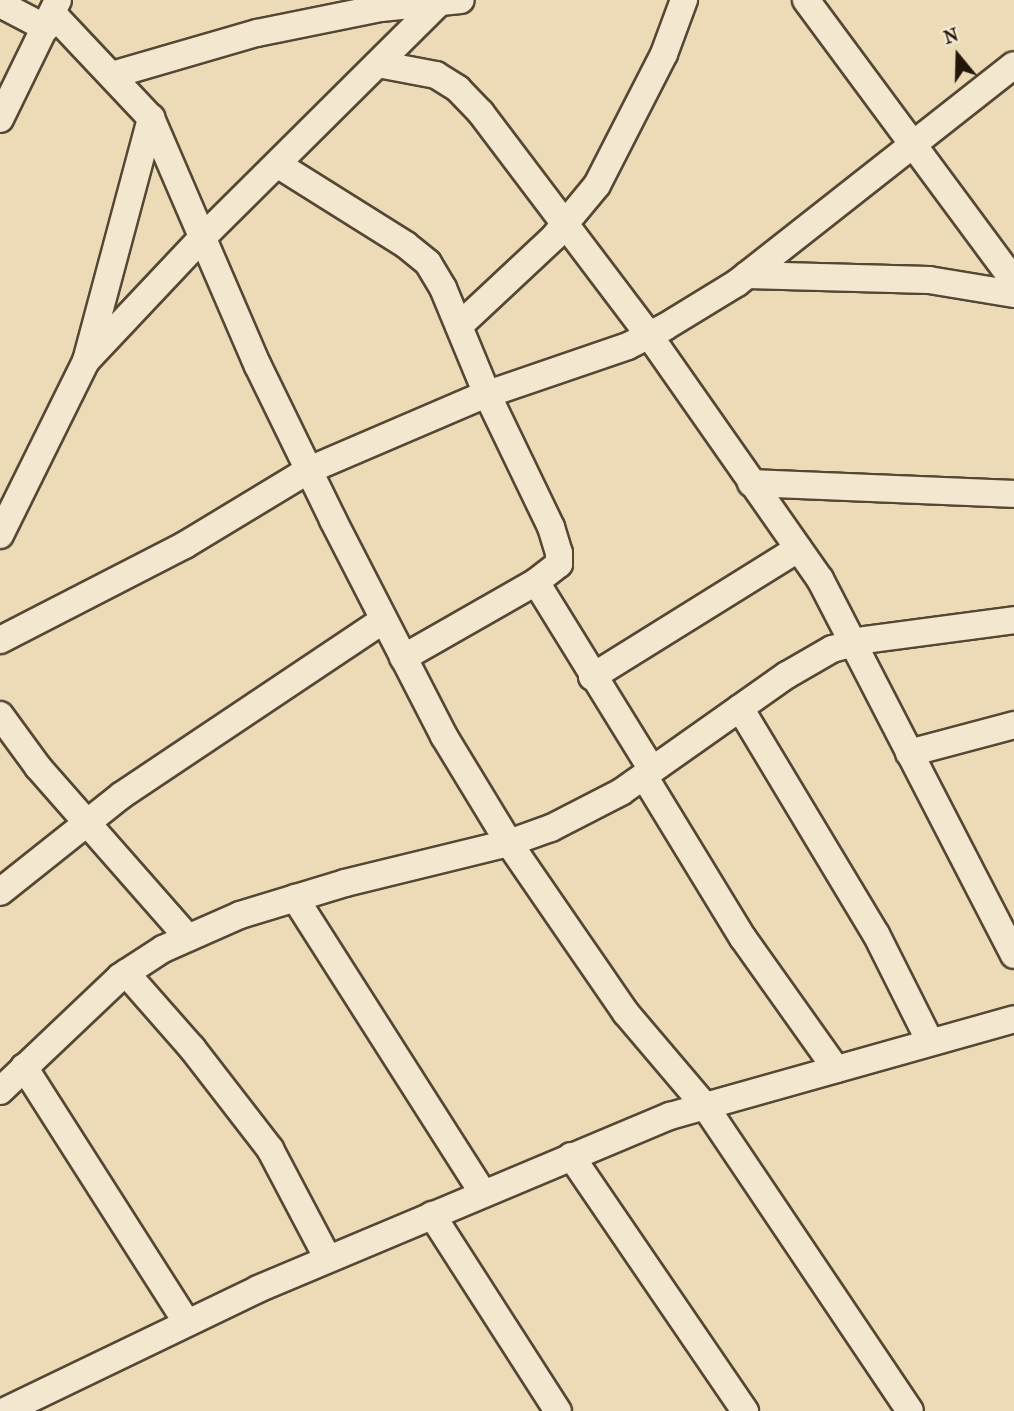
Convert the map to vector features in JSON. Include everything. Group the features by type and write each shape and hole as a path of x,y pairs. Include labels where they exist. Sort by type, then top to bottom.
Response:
{"street":[{"path":"459,326 565,224 597,185 664,54 684,0"},
{"path":"806,0 1014,281"},
{"path":"86,361 277,163 378,64 451,1"},
{"path":"112,75 257,33 381,8 451,1"},
{"path":"0,4 52,14 150,118 258,366 383,620 444,736 509,843 626,1013 705,1106 909,1411"},
{"path":"0,119 52,14"},
{"path":"378,64 436,75 458,89 481,113 649,335 820,579 1014,955"},
{"path":"0,640 185,545 309,470 487,394 628,346 649,335 747,275 1014,65"},
{"path":"0,535 86,361 150,118"},
{"path":"277,163 406,245 428,262 443,288 487,394 538,496 559,553 559,564 536,582 403,658"},
{"path":"747,275 929,280 1014,294"},
{"path":"751,483 1014,494"},
{"path":"593,677 797,549"},
{"path":"536,582 743,938 836,1069"},
{"path":"0,892 122,795 383,620"},
{"path":"0,1091 126,973 163,949 240,915 295,898 509,843 551,828 621,792 821,655 852,643 1014,620"},
{"path":"740,708 876,934 930,1042"},
{"path":"0,715 31,758 188,938"},
{"path":"909,753 1014,724"},
{"path":"295,898 483,1193"},
{"path":"126,973 192,1048 270,1149 328,1259"},
{"path":"5,1411 187,1322 328,1259 670,1116 1014,1018"},
{"path":"24,1067 187,1322"},
{"path":"571,1156 745,1411"},
{"path":"432,1215 558,1411"}]}
